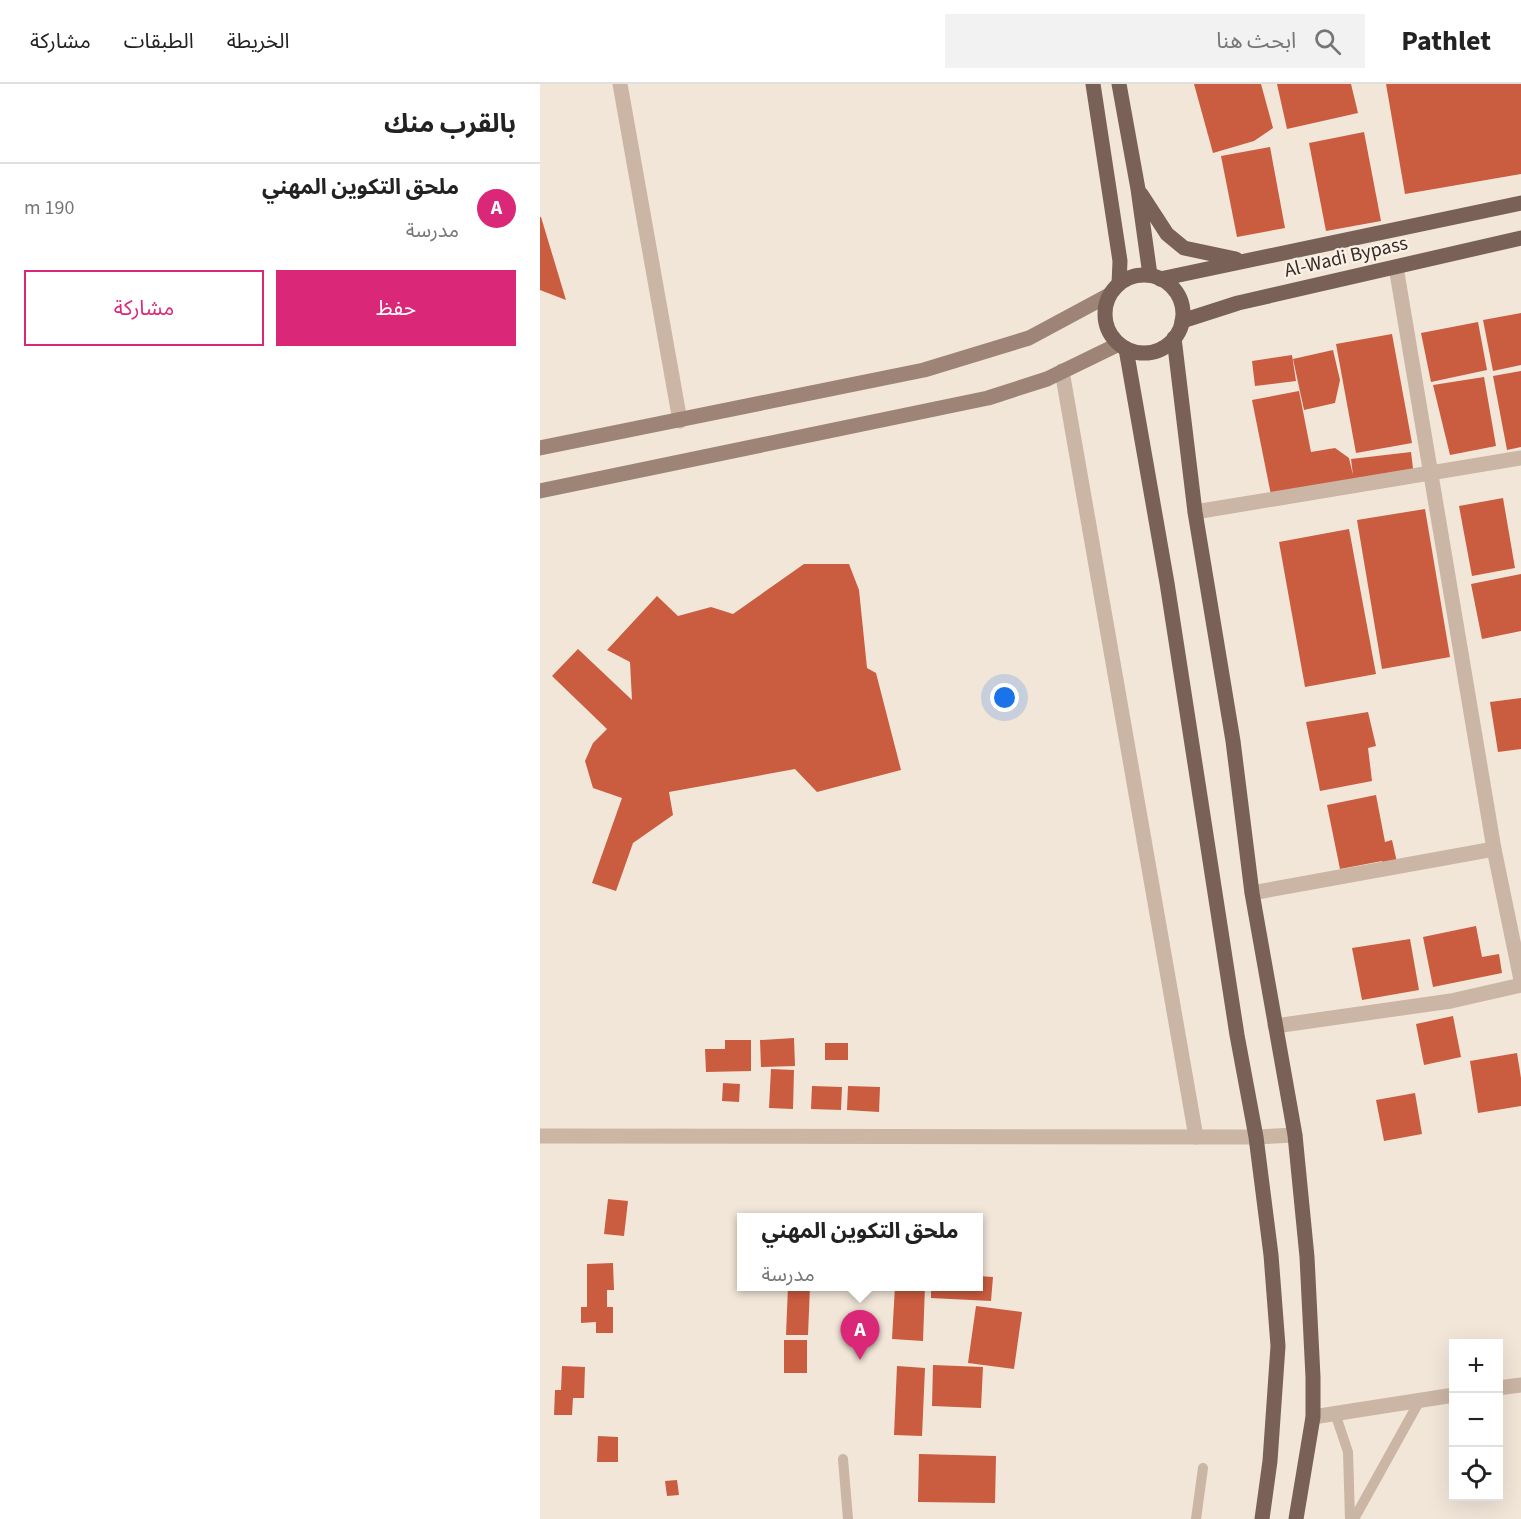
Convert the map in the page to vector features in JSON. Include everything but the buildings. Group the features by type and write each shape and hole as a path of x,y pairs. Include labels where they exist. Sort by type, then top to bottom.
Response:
{"main road":[{"path":"540,448 924,370 980,354 1029,338 1114,290 1133,276 1155,277 1171,286 1182,308 1182,321 1174,338 1157,350 1136,352 1123,346 1107,327 1105,316 1114,290 1119,251 1093,84"},
{"path":"1119,84 1155,277"},
{"path":"1138,189 1161,226 1184,248 1245,261"},
{"name":"Al-Wadi Bypass","path":"1155,277 1245,261 1521,203"},
{"name":"Al-Wadi Bypass","path":"1182,321 1238,303 1521,238"},
{"path":"1174,338 1194,512 1233,741 1252,893 1295,1135 1308,1269 1313,1377 1313,1417 1296,1519"},
{"path":"540,491 988,398 1062,372 1123,346"},
{"path":"1123,346 1167,583 1237,1035 1256,1137 1271,1256 1278,1346 1270,1461 1262,1519"}],"street":[{"path":"620,84 680,421"},
{"path":"1275,1026 1451,1001 1521,982 1494,849 1396,267"},
{"path":"1062,372 1196,1137"},
{"path":"1194,512 1521,458"},
{"path":"1252,893 1494,849"},
{"path":"540,1136 1256,1137 1295,1135"},
{"path":"1503,1387 1521,1385"},
{"path":"1313,1417 1449,1396"}],"lane":[{"path":"1352,1519 1420,1400"},
{"path":"1335,1413 1348,1452 1352,1519"},
{"path":"843,1460 848,1519"},
{"path":"1196,1519 1203,1468"}],"place":[{"name":"ملحق التكوين المهني","path":"860,1360"}]}
